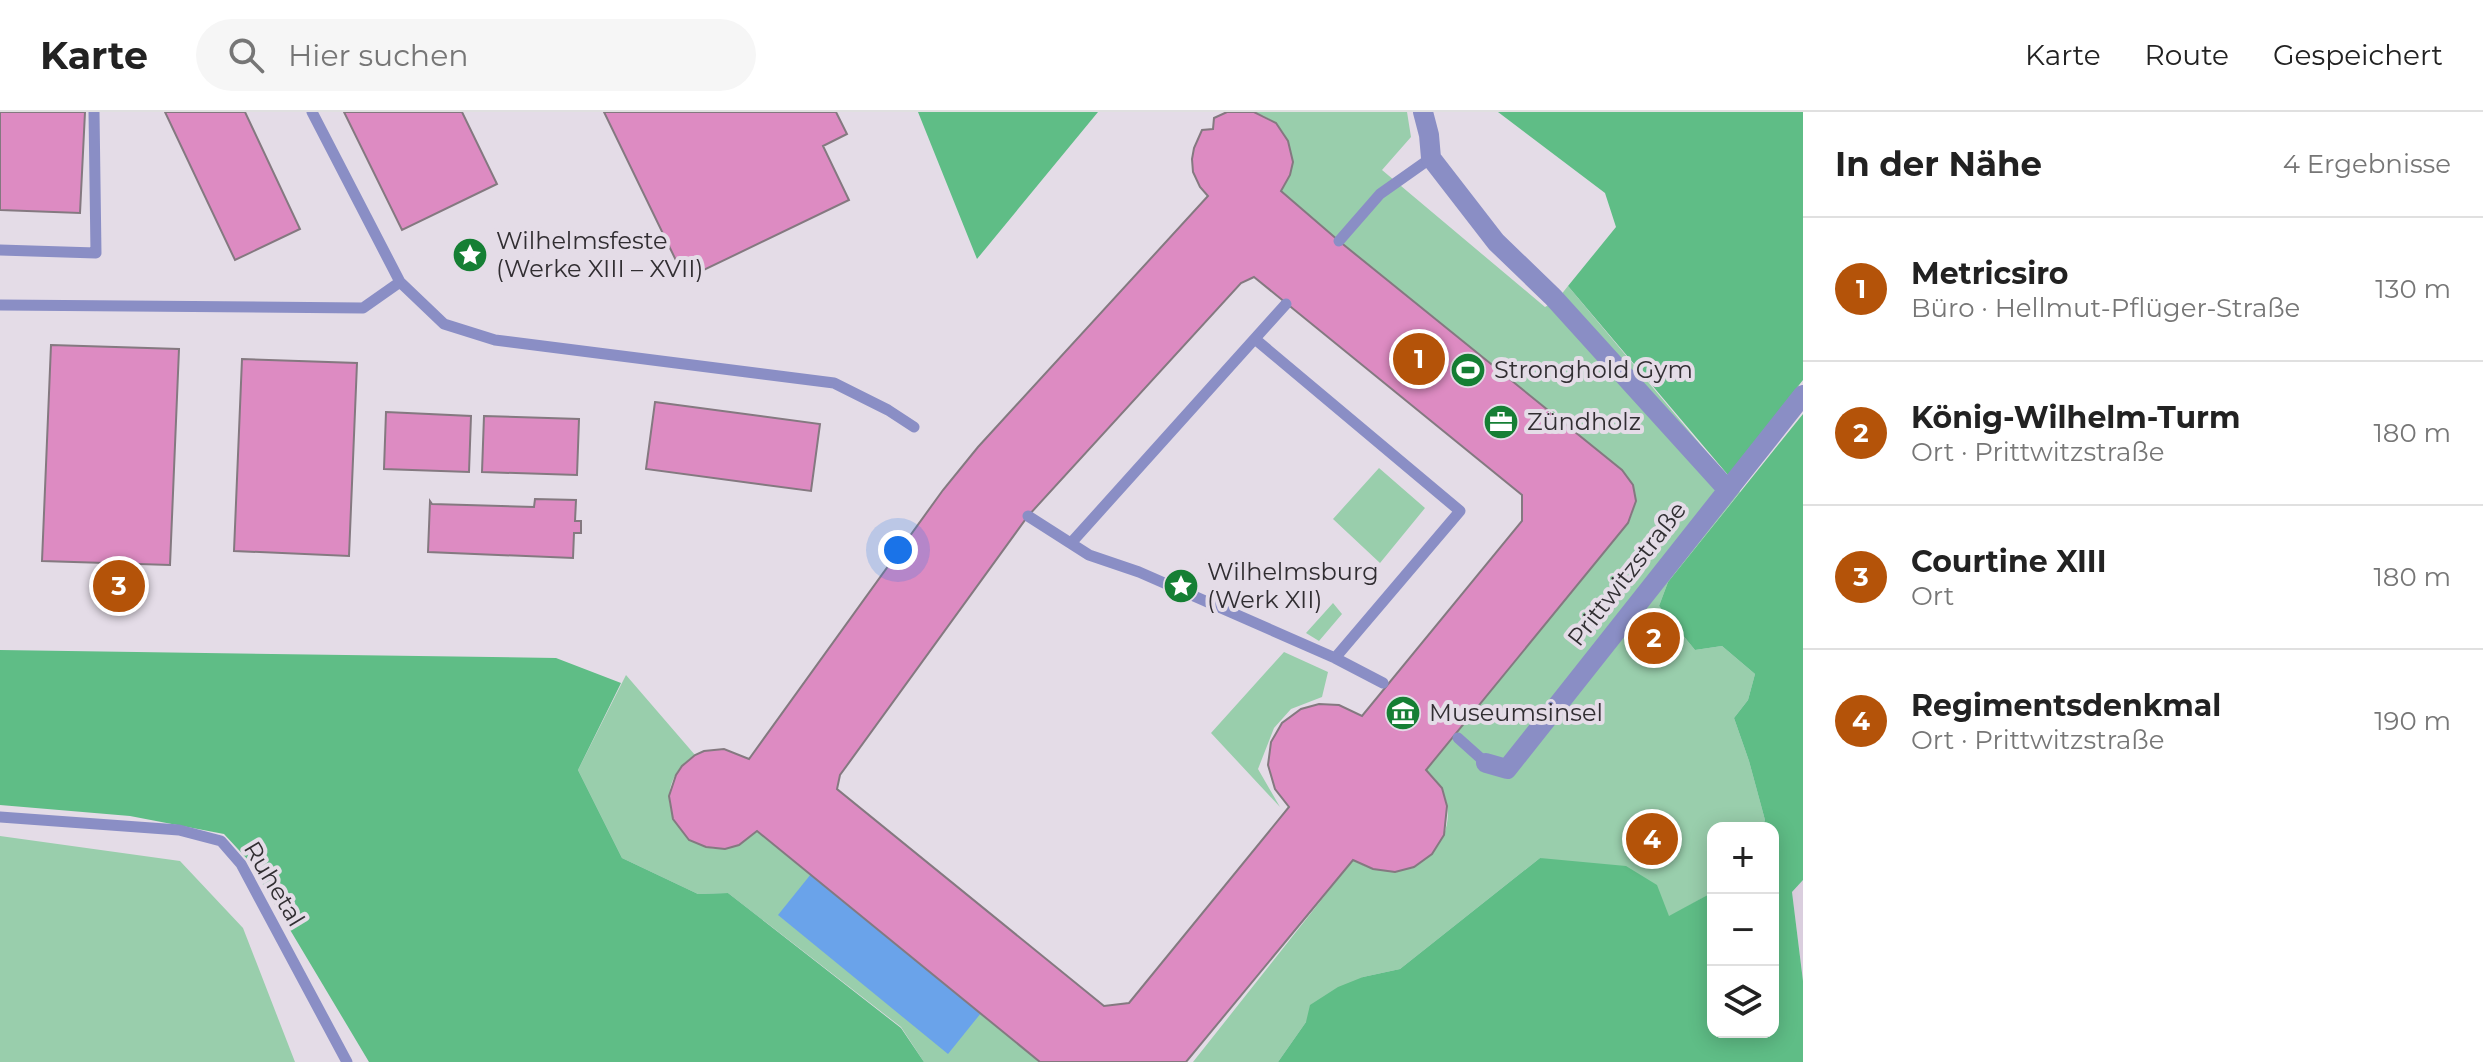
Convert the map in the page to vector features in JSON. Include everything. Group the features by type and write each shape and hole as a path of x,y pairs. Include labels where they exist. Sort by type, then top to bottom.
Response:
{"street":[{"path":"1423,112 1431,158 1496,242 1553,297 1727,489"},
{"name":"Prittwitzstraße","path":"1486,763 1507,769 1803,395"}],"lane":[{"path":"0,250 96,253 94,112"},
{"path":"312,112 400,282 444,324 495,340 834,383 914,427"},
{"path":"1339,241 1380,194 1431,158"},
{"path":"0,305 363,308 400,282"},
{"path":"1071,543 1286,304"},
{"path":"1255,339 1460,511 1335,658"},
{"path":"1028,516 1089,555 1139,572 1335,658 1383,683"},
{"path":"1458,738 1486,763"},
{"name":"Ruhetal","path":"0,817 179,830 221,841 241,864 347,1062"}],"shaded area":[{"path":"1803,880 1803,981 1792,892"}],"green space":[{"path":"918,112 1098,112 977,259"},
{"path":"1254,112 1407,112 1411,137 1382,170 1545,307 1556,301 1568,286 1740,492 1668,582 1659,606 1695,650 1722,646 1755,674 1748,700 1734,718 1765,820 1707,822 1707,895 1669,917 1540,858 1400,969 1363,977 1306,1022 1278,1062 1193,1062 1353,860 1378,870 1402,870 1421,862 1436,848 1446,830 1448,809 1442,789 1426,770 1628,523 1635,502 1633,489 1622,470 1281,191 1290,168 1289,144 1277,125"},
{"path":"1498,112 1803,112 1803,380 1728,475 1568,286 1616,227 1605,193"},
{"path":"1803,414 1803,880 1792,892 1803,981 1803,1062 1278,1062 1306,1022 1310,1005 1338,987 1363,977 1400,969 1540,858 1626,866 1657,885 1669,916 1707,895 1707,1038 1779,1038 1779,822 1764,822 1734,718 1748,700 1755,674 1722,646 1695,650 1659,606 1668,582"},
{"path":"1379,468 1425,508 1380,563 1333,519"},
{"path":"1333,603 1342,614 1319,641 1306,633"},
{"path":"0,650 556,658 621,683 578,770 622,858 698,894 728,893 901,1028 924,1062 369,1062 249,861 224,834 130,816 0,805"},
{"path":"1284,652 1328,672 1322,697 1291,709 1274,728 1258,769 1280,807 1211,733"},
{"path":"626,675 695,755 677,772 670,792 671,812 681,829 695,842 714,849 735,845 757,831 1040,1062 924,1062 901,1027 728,893 698,894 622,858 578,770"},
{"path":"0,836 180,861 243,928 295,1062 0,1062"}],"water":[{"path":"811,874 981,1013 948,1054 778,915"}],"building":[{"path":"0,112 85,112 80,213 0,210"},
{"path":"165,112 245,112 300,229 235,260"},
{"path":"344,112 462,112 497,184 402,230"},
{"path":"604,112 836,112 847,134 823,146 849,200 685,279"},
{"name":"Wilhelmsburg (Werk XII)","path":"1227,112 1254,112 1276,123 1288,141 1293,162 1281,191 1622,470 1633,485 1636,501 1628,523 1426,770 1442,788 1447,806 1444,835 1432,854 1414,867 1395,872 1373,869 1353,860 1186,1062 1040,1062 757,831 739,845 725,849 706,847 689,840 673,819 669,796 676,775 695,755 724,749 749,759 943,490 978,447 1208,196 1193,172 1192,159 1202,130 1213,129 1214,118","holes":["1254,277 1522,495 1522,521 1362,716 1339,705 1319,704 1301,709 1282,723 1271,742 1268,765 1275,789 1289,807 1129,1003 1104,1006 837,789 840,775 1028,516 1241,283"]},
{"path":"51,345 179,349 170,565 42,561"},
{"path":"242,359 357,363 349,556 234,551"},
{"path":"655,402 820,424 811,491 646,469"},
{"path":"386,412 471,416 469,472 384,469"},
{"path":"484,416 579,419 577,475 482,472"},
{"path":"535,499 576,500 575,521 581,521 581,533 574,533 573,558 428,552 430,501 432,504 534,507"},
{"path":"1654,628 1660,630 1660,642 1654,644 1648,642 1646,636 1648,630"}],"place":[{"name":"Wilhelmsfeste (Werke XIII – XVII)","path":"470,255"},
{"name":"Metricsiro","path":"1419,359"},
{"name":"Stronghold Gym","path":"1468,370"},
{"name":"Zündholz","path":"1501,422"},
{"name":"Courtine XIII","path":"119,586"},
{"name":"Wilhelmsburg (Werk XII)","path":"1181,586"},
{"name":"König-Wilhelm-Turm","path":"1654,638"},
{"name":"Museumsinsel","path":"1403,713"},
{"name":"Regimentsdenkmal","path":"1652,839"}]}
